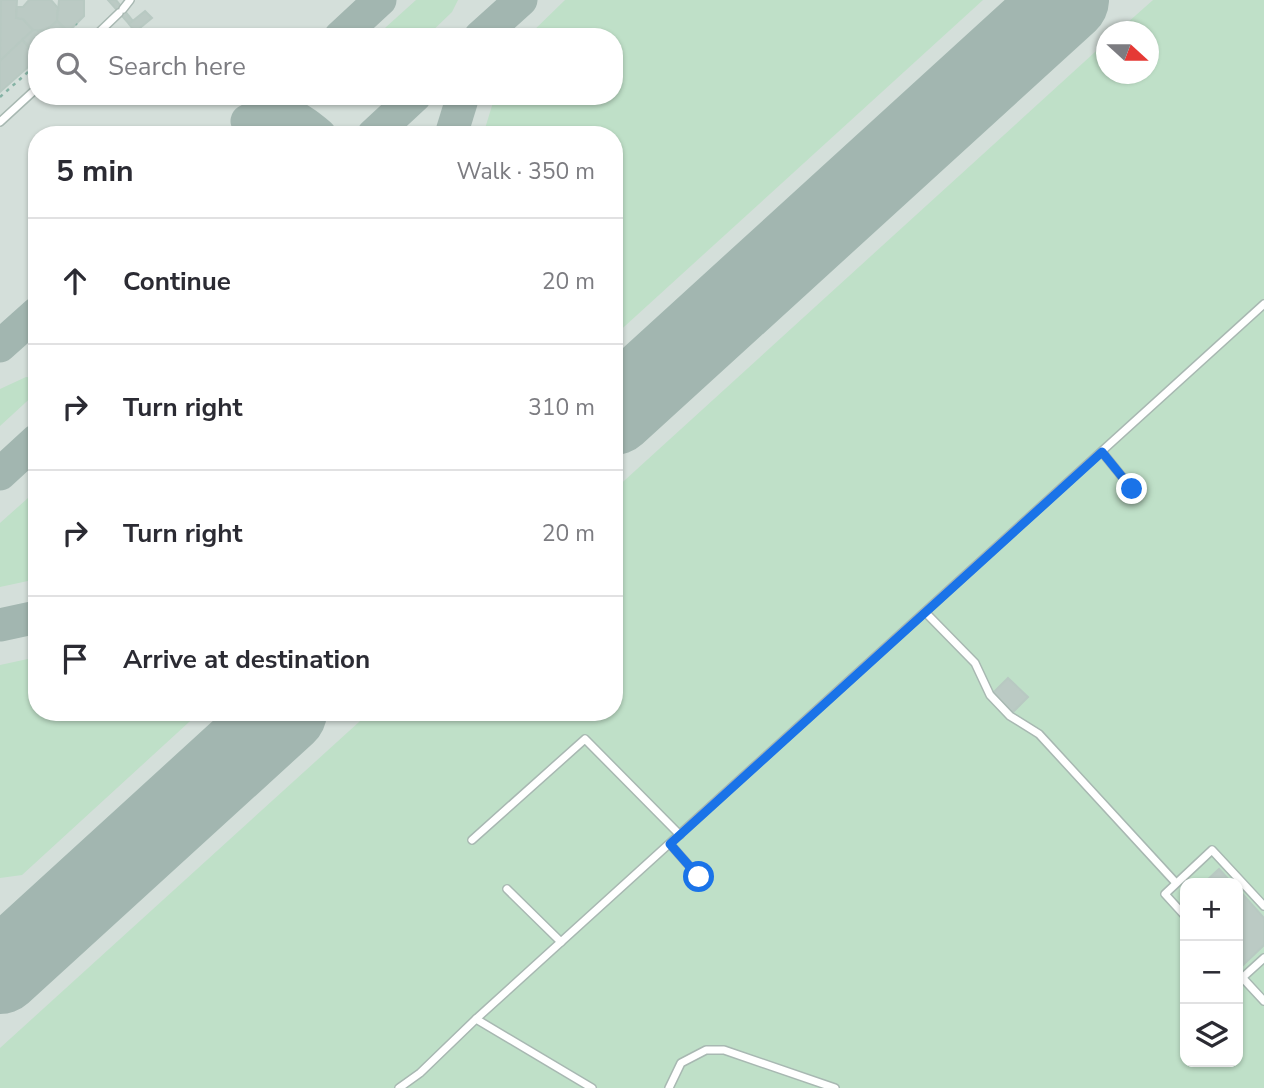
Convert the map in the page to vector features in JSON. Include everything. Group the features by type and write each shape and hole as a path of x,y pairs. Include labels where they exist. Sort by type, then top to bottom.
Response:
{"lane":[{"path":"103,28 130,0"},
{"path":"0,122 28,96"},
{"path":"399,1088 420,1073 476,1019 1264,304"},
{"path":"1102,452 1132,489"},
{"path":"926,613 975,663 990,695 1010,716 1039,734 1176,883"},
{"path":"472,840 585,739 680,835"},
{"path":"670,844 699,877"},
{"path":"1180,910 1165,894 1212,850 1264,906"},
{"path":"507,889 561,942"},
{"path":"1243,974 1264,958"},
{"path":"1243,979 1264,1002"},
{"path":"476,1019 592,1088"},
{"path":"669,1088 681,1063 706,1050 724,1050 835,1088"}],"path":[{"path":"76,24 76,28"},
{"path":"0,97 28,72"}],"shaded area":[{"path":"0,0 1264,0 1264,1088 0,1088"}],"green space":[{"path":"416,0 458,0 452,12 435,28 385,28"},
{"path":"565,0 983,0 623,328 623,126 486,126 492,105 623,105 623,28 536,28"},
{"path":"1153,0 1264,0 1264,1088 0,1088 0,1048 360,721 623,721 623,482 1096,51 1096,84 1159,84 1159,21 1129,21"},
{"path":"28,377 28,400 0,426 0,389"},
{"path":"28,498 28,581 0,587 0,523"},
{"path":"28,659 28,721 190,721 22,875 0,878 0,665"}],"building":[{"path":"1,0 17,0 16,18 23,19 31,28 28,28 28,35 0,61"},
{"path":"29,0 51,0 58,8 57,21 49,28 31,28 23,19 16,18 17,7 23,7"},
{"path":"59,0 84,0 84,16 72,28 64,28 57,21"},
{"path":"108,0 116,0 133,21 129,24"},
{"path":"145,11 152,18 140,28 132,28 129,24"},
{"path":"57,21 64,28 49,28"},
{"path":"28,35 28,46 22,40"},
{"path":"22,40 28,46 28,67 0,92 0,61"},
{"path":"1008,678 1028,697 1012,713 992,694"},
{"path":"1219,869 1227,878 1209,878"},
{"path":"1243,895 1264,918 1264,945 1243,965"}],"taxiway":[{"path":"350,28 380,0"},
{"path":"490,28 521,0"},
{"path":"383,126 405,105"},
{"path":"454,126 460,105"},
{"path":"247,121 258,115 277,112 295,117 308,126"},
{"path":"0,346 28,321"},
{"path":"623,402 639,390"},
{"path":"0,474 28,448"},
{"path":"0,625 28,619"},
{"path":"0,938 32,931 62,915"}],"runway":[{"path":"623,405 1067,0"},
{"path":"0,972 275,721"}],"route":[{"path":"699,877 670,844 1102,452 1132,489"}]}
